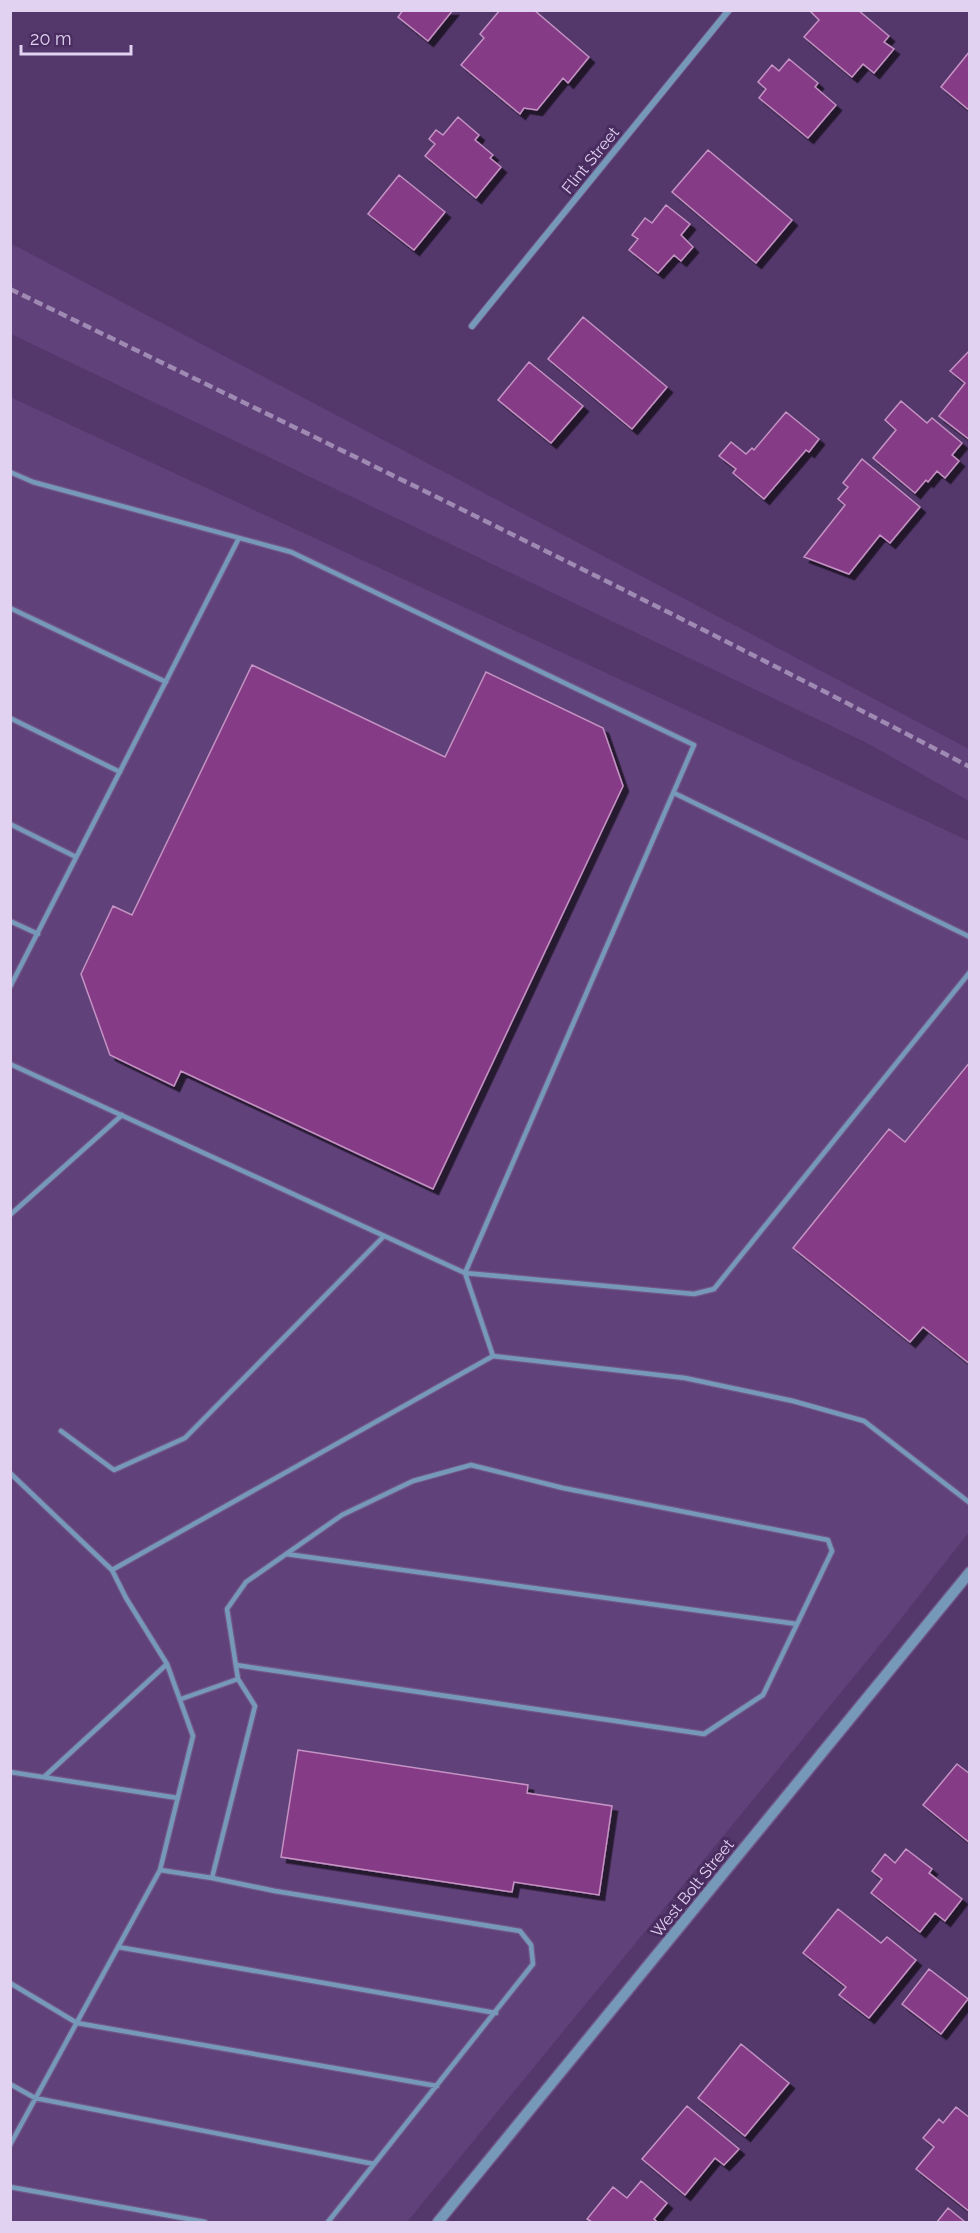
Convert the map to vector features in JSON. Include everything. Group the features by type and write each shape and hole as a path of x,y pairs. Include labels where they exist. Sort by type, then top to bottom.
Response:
{"street":[{"name":"Flint Street","path":"472,326 729,10"},
{"name":"West Bolt Street","path":"438,2223 969,1572"}],"lane":[{"path":"10,472 33,483 291,552 694,745 465,1273 493,1356"},
{"path":"10,987 239,538"},
{"path":"10,608 166,682"},
{"path":"10,718 120,772"},
{"path":"674,793 969,938"},
{"path":"10,824 76,857"},
{"path":"10,921 38,934"},
{"path":"10,1064 465,1273 694,1294 714,1289 969,972"},
{"path":"10,1215 122,1115"},
{"path":"61,1431 114,1470 185,1438 384,1236"},
{"path":"112,1570 493,1356 685,1378 793,1401 864,1421 969,1503"},
{"path":"213,1878 255,1706 238,1679 227,1609 246,1582 342,1515 412,1481 471,1466 563,1488 828,1540 832,1551 763,1695 704,1734 236,1665"},
{"path":"10,1473 112,1570 126,1598 167,1664 193,1736 160,1870 10,2145"},
{"path":"285,1554 797,1624"},
{"path":"44,1777 167,1664"},
{"path":"181,1699 238,1679"},
{"path":"10,1772 178,1798"},
{"path":"160,1870 520,1931 531,1945 533,1964 328,2223"},
{"path":"118,1947 496,2013"},
{"path":"10,1983 77,2023 437,2086"},
{"path":"10,2084 35,2098 374,2164"},
{"path":"10,2187 205,2223"}],"shaded area":[{"path":"10,243 969,749 969,801 869,744 11,334"},
{"path":"10,397 969,841 969,1532 888,1635 407,2222 11,2222"}],"building":[{"path":"403,10 453,10 428,41 398,17"},
{"path":"500,10 534,10 589,57 568,83 563,78 537,110 524,108 520,114 461,65 484,38 480,34"},
{"path":"809,10 858,10 889,36 884,42 894,49 874,73 863,64 852,77 804,37 819,20"},
{"path":"970,51 970,110 969,110 941,87"},
{"path":"789,59 818,83 815,87 836,105 808,138 759,98 766,89 758,82 772,65 779,71"},
{"path":"458,117 479,135 475,140 493,155 490,158 501,167 476,198 425,156 435,144 429,139 436,130 443,135"},
{"path":"708,150 792,220 756,263 672,192"},
{"path":"399,175 445,212 414,250 368,214"},
{"path":"666,205 690,224 681,235 693,247 681,261 674,255 658,273 629,250 638,239 632,235 645,218 652,223"},
{"path":"583,317 667,387 632,429 548,359"},
{"path":"970,350 970,440 939,416 965,383 950,371"},
{"path":"529,362 583,406 551,443 498,400"},
{"path":"901,401 927,423 932,418 962,443 952,455 959,461 945,478 937,471 915,493 873,458 896,430 885,420"},
{"path":"786,412 819,439 809,452 806,450 764,499 733,473 736,469 719,456 731,442 746,454 752,448 754,450"},
{"path":"862,459 920,507 890,543 880,535 849,574 804,557 845,505 838,499 848,487 843,483"},
{"path":"252,665 445,757 486,672 603,728 623,786 433,1189 181,1071 174,1086 110,1055 81,974 113,906 132,915"},
{"path":"970,1062 970,1364 923,1327 910,1342 793,1248 889,1129 905,1142"},
{"path":"298,1750 528,1785 527,1793 612,1806 599,1895 514,1882 512,1892 281,1857"},
{"path":"957,1764 970,1774 970,1843 923,1805"},
{"path":"906,1849 932,1869 929,1873 962,1899 945,1921 935,1913 920,1932 871,1893 882,1879 872,1871 885,1854 895,1863"},
{"path":"838,1909 881,1943 887,1937 916,1960 869,2018 839,1995 846,1987 803,1953"},
{"path":"929,1969 968,1999 941,2034 902,2004"},
{"path":"741,2044 789,2083 745,2136 698,2098"},
{"path":"687,2106 739,2149 724,2165 715,2158 685,2195 642,2159"},
{"path":"956,2107 970,2118 970,2212 916,2169 934,2147 923,2138 939,2119 943,2123"},
{"path":"641,2181 667,2203 654,2219 657,2222 592,2222 587,2219 613,2187 627,2198"},
{"path":"948,2208 965,2222 937,2222"}],"railway":[{"path":"10,289 612,584 970,767"}]}
